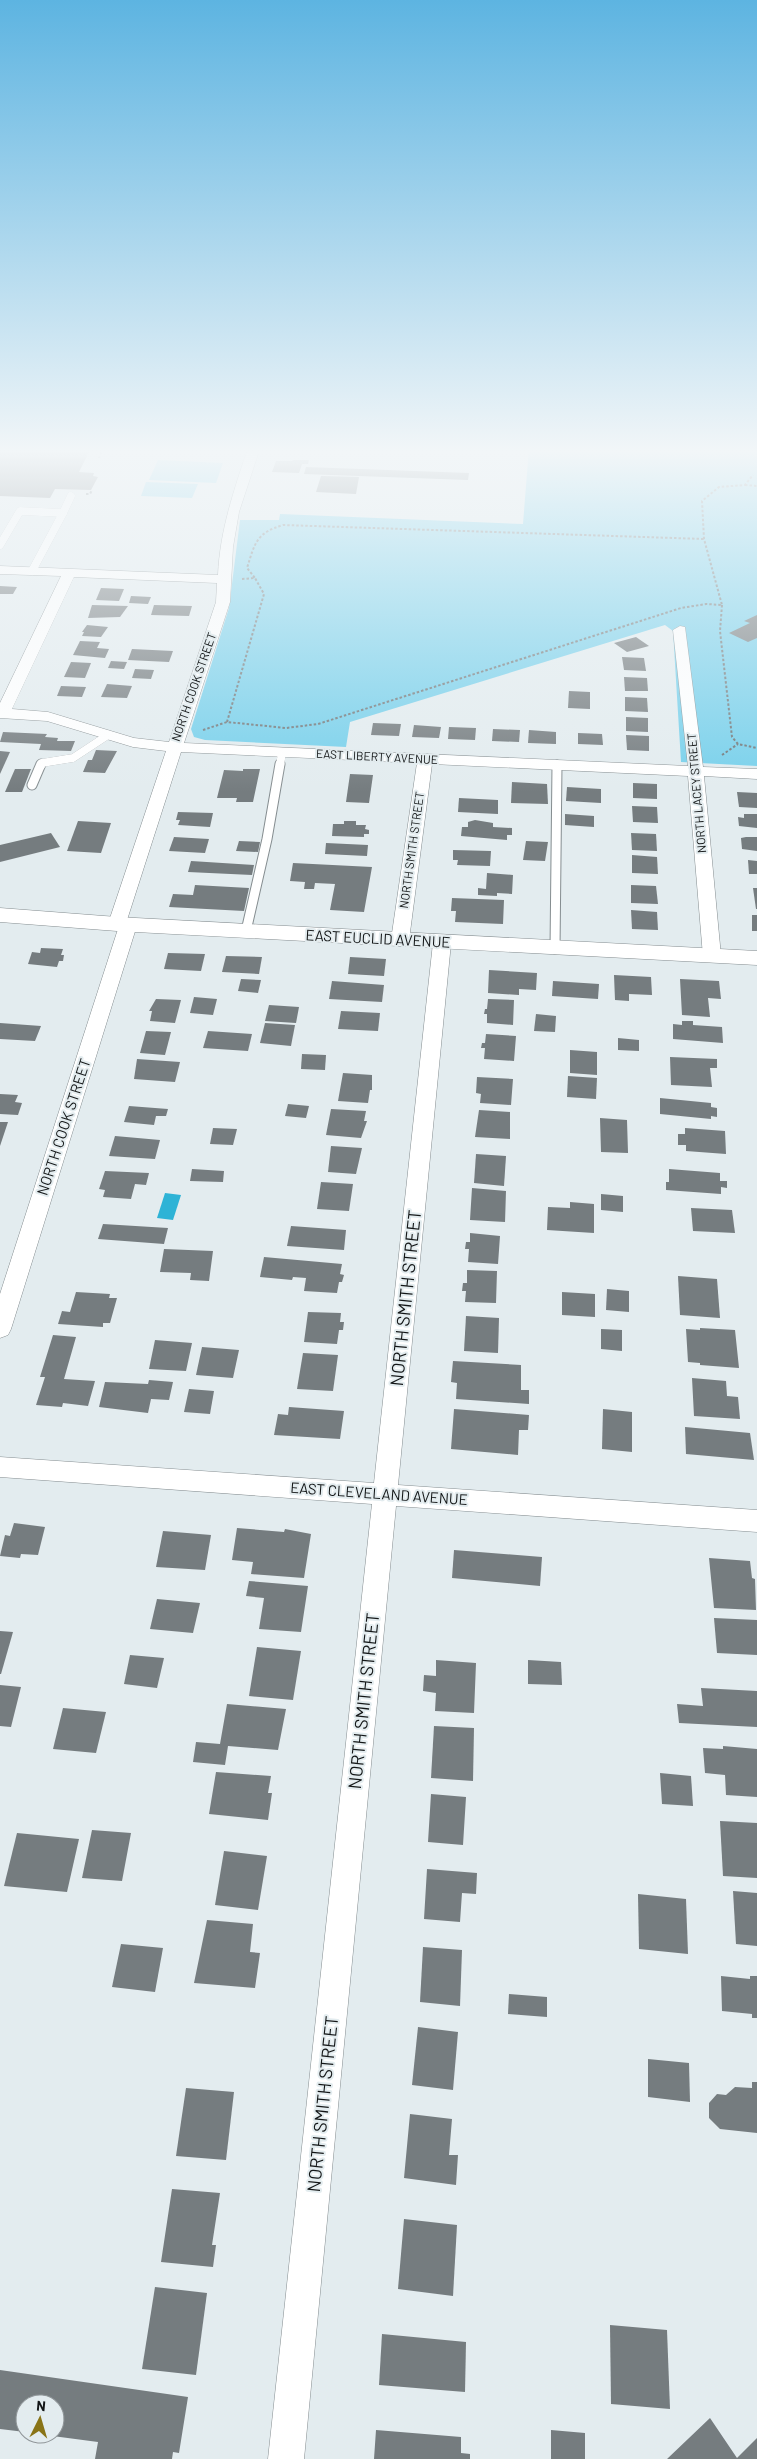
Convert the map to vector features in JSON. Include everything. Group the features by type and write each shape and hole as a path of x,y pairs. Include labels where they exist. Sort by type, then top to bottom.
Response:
{"main road":[{"name":"EAST EUCLID AVENUE","path":"0,915 246,932 757,958"}],"street":[{"name":"NORTH COOK STREET","path":"0,1330 123,924 174,746 223,602 225,563"},
{"path":"0,570 224,580"},
{"path":"2,713 68,573"},
{"name":"NORTH LACEY STREET","path":"680,630 696,771 712,956"},
{"name":"EAST LIBERTY AVENUE","path":"2,713 48,717 133,742 174,746 757,774"},
{"name":"NORTH SMITH STREET","path":"400,940 425,759"},
{"name":"NORTH SMITH STREET","path":"286,2459 442,943"},
{"name":"EAST CLEVELAND AVENUE","path":"0,1467 757,1521"}],"lane":[{"path":"32,572 37,563"},
{"path":"32,785 42,763 73,758 108,735"},
{"path":"246,932 267,839 282,752"},
{"path":"555,949 557,765"}],"path":[{"path":"227,722 264,594 247,568 249,563"},
{"path":"710,563 722,605 720,631 732,737 738,744 757,748"},
{"path":"224,580 255,578"},
{"path":"174,746 196,733 227,722 286,728 318,724 681,608 706,604 722,605"}],"shaded area":[{"path":"235,563 757,563 757,766 681,762 673,631 665,625 350,722 346,747 205,740 194,737 191,729 229,608"},
{"path":"165,1193 181,1195 173,1220 157,1218"}],"building":[{"path":"0,586 17,587 13,594 0,594"},
{"path":"101,588 124,589 119,601 96,600"},
{"path":"131,596 151,597 148,604 129,603"},
{"path":"92,605 128,606 120,617 88,618"},
{"path":"154,605 192,606 189,616 151,615"},
{"path":"757,615 757,638 748,642 729,633 750,623 744,621"},
{"path":"87,625 108,627 101,637 82,636 84,632 82,632"},
{"path":"636,637 649,646 627,652 614,643"},
{"path":"80,641 100,642 97,648 109,649 105,658 73,655"},
{"path":"132,649 173,651 169,662 128,660"},
{"path":"622,657 644,658 646,671 624,670"},
{"path":"111,661 127,662 124,669 108,668"},
{"path":"71,662 91,663 85,678 64,677"},
{"path":"135,669 154,670 151,679 132,678"},
{"path":"624,677 647,678 648,691 625,691"},
{"path":"107,684 132,686 127,698 101,697"},
{"path":"61,686 86,687 82,697 57,696"},
{"path":"569,691 590,692 590,709 568,708"},
{"path":"625,697 647,698 648,712 625,711"},
{"path":"626,717 648,718 648,732 626,731"},
{"path":"373,723 401,724 399,736 371,735"},
{"path":"414,725 441,727 439,738 412,737"},
{"path":"449,727 476,728 475,740 448,739"},
{"path":"493,729 520,730 519,742 492,741"},
{"path":"529,730 556,732 556,744 528,743"},
{"path":"3,732 47,734 45,737 58,738 57,741 75,741 71,751 39,750 41,744 0,742"},
{"path":"578,733 602,734 603,745 578,744"},
{"path":"626,735 649,736 649,751 627,750"},
{"path":"96,750 117,751 105,773 83,772 88,760 92,760"},
{"path":"0,751 10,752 0,774"},
{"path":"15,769 31,769 22,792 5,792"},
{"path":"243,769 260,769 253,802 236,802 237,798 217,798 224,770 243,771"},
{"path":"350,774 373,775 369,803 346,802"},
{"path":"512,782 547,784 548,804 511,803"},
{"path":"633,783 657,784 657,799 633,798"},
{"path":"567,787 601,789 601,803 566,801"},
{"path":"737,792 757,793 757,808 739,807"},
{"path":"459,798 498,800 498,814 458,812"},
{"path":"632,806 657,807 658,823 633,822"},
{"path":"178,812 213,813 210,827 178,825 180,820 176,820"},
{"path":"565,814 594,816 594,827 565,825"},
{"path":"744,814 757,814 757,828 739,826 738,817 744,818"},
{"path":"475,820 493,823 493,827 512,828 512,835 507,835 507,840 461,836 462,827 468,827 468,822"},
{"path":"78,821 111,823 101,853 67,851"},
{"path":"344,821 356,821 356,825 366,825 365,829 369,830 369,834 364,834 364,837 332,836 333,824 344,824"},
{"path":"51,833 60,847 0,862 0,845"},
{"path":"631,833 656,834 657,851 632,850"},
{"path":"174,837 209,839 205,853 169,851"},
{"path":"757,837 757,851 742,849 741,838"},
{"path":"239,841 260,842 258,852 236,851"},
{"path":"526,841 548,842 545,861 523,860"},
{"path":"326,843 368,845 367,856 325,854"},
{"path":"453,850 491,851 490,866 457,865 458,860 453,860"},
{"path":"632,855 657,857 658,874 632,873"},
{"path":"748,860 757,861 757,874 749,874"},
{"path":"191,861 254,865 252,875 188,872"},
{"path":"293,863 372,867 364,912 330,910 335,884 315,883 314,889 304,889 305,882 290,881"},
{"path":"487,873 513,875 512,894 497,893 497,896 478,895 478,888 486,889"},
{"path":"195,885 249,888 244,911 169,907 173,894 193,895"},
{"path":"631,885 656,886 658,904 631,903"},
{"path":"753,888 757,888 757,909 756,909"},
{"path":"452,898 504,900 503,924 455,922 456,911 451,911"},
{"path":"631,910 657,912 658,930 632,929"},
{"path":"752,915 757,915 757,931 752,931"},
{"path":"41,948 63,949 61,955 64,955 63,961 59,961 57,967 28,964 32,952 40,953"},
{"path":"168,953 205,954 201,971 164,969"},
{"path":"226,956 262,957 259,974 222,972"},
{"path":"350,957 386,959 384,976 348,974"},
{"path":"489,970 537,973 536,990 519,989 519,995 488,993"},
{"path":"614,975 651,977 652,995 629,994 629,1001 615,1000"},
{"path":"241,979 261,980 258,993 238,991"},
{"path":"680,979 719,981 721,999 708,998 710,1017 682,1015"},
{"path":"332,981 384,985 382,1002 329,999"},
{"path":"553,981 599,984 598,999 552,996"},
{"path":"194,997 217,999 213,1015 190,1013"},
{"path":"156,999 181,1000 175,1023 150,1021 152,1011 149,1011"},
{"path":"488,999 514,1000 513,1025 487,1023 487,1014 484,1014 485,1009 487,1009"},
{"path":"269,1005 299,1007 296,1023 265,1021"},
{"path":"341,1011 380,1013 378,1031 338,1029"},
{"path":"536,1014 556,1016 555,1032 534,1031"},
{"path":"682,1021 693,1021 693,1025 722,1027 723,1043 673,1039 673,1024 682,1025"},
{"path":"0,1023 41,1026 35,1041 0,1039"},
{"path":"265,1023 295,1025 291,1046 260,1043"},
{"path":"146,1031 171,1032 165,1055 140,1053"},
{"path":"208,1031 252,1034 248,1051 203,1048"},
{"path":"486,1034 516,1036 514,1061 484,1059 485,1048 481,1048 482,1043 485,1043"},
{"path":"618,1038 639,1040 639,1051 618,1050"},
{"path":"570,1050 597,1052 597,1075 570,1073"},
{"path":"302,1054 326,1055 325,1070 301,1069"},
{"path":"670,1057 717,1059 717,1068 710,1068 712,1087 671,1085"},
{"path":"137,1059 180,1062 175,1082 134,1079"},
{"path":"343,1073 372,1075 372,1090 370,1090 368,1103 338,1101"},
{"path":"568,1076 597,1078 596,1099 567,1097"},
{"path":"477,1077 513,1079 511,1105 480,1103 481,1094 476,1093"},
{"path":"0,1094 18,1095 15,1102 22,1103 18,1115 0,1114"},
{"path":"660,1098 711,1103 711,1107 717,1108 717,1117 711,1116 711,1119 660,1114"},
{"path":"288,1104 309,1106 306,1118 285,1116"},
{"path":"129,1106 168,1109 166,1116 156,1116 154,1125 124,1122"},
{"path":"331,1109 366,1111 364,1121 367,1121 361,1138 326,1135"},
{"path":"479,1110 510,1112 510,1139 475,1137"},
{"path":"600,1118 627,1120 628,1153 601,1152"},
{"path":"0,1122 8,1122 0,1146"},
{"path":"213,1128 237,1129 233,1145 210,1144"},
{"path":"685,1128 725,1131 726,1154 686,1151 686,1145 678,1145 678,1134 685,1134"},
{"path":"115,1136 160,1140 155,1159 109,1156"},
{"path":"331,1146 362,1148 356,1174 328,1172"},
{"path":"476,1154 506,1156 504,1186 474,1183"},
{"path":"192,1169 224,1171 223,1182 190,1181"},
{"path":"669,1169 720,1173 720,1181 727,1181 727,1188 721,1187 721,1194 666,1190 666,1182 669,1182"},
{"path":"105,1171 149,1173 146,1185 135,1184 131,1199 103,1197 105,1190 99,1189"},
{"path":"321,1182 353,1184 349,1211 317,1209"},
{"path":"472,1188 506,1191 505,1222 470,1220"},
{"path":"601,1194 623,1196 623,1212 601,1210"},
{"path":"570,1202 594,1204 594,1233 547,1230 548,1207 570,1208"},
{"path":"691,1208 732,1210 735,1233 693,1231"},
{"path":"103,1224 168,1228 164,1244 98,1239"},
{"path":"291,1226 346,1230 344,1250 287,1246"},
{"path":"470,1233 500,1236 498,1264 468,1262 469,1249 465,1249 466,1242 470,1242"},
{"path":"164,1249 213,1251 209,1281 190,1280 191,1273 160,1272"},
{"path":"264,1257 342,1264 340,1274 344,1275 342,1282 339,1282 337,1293 304,1291 306,1278 293,1277 292,1280 260,1277"},
{"path":"467,1270 497,1271 496,1303 465,1302 466,1291 462,1291 463,1283 467,1283"},
{"path":"678,1276 717,1279 720,1318 680,1315"},
{"path":"607,1289 629,1291 629,1312 606,1310"},
{"path":"76,1292 110,1294 109,1298 117,1298 110,1323 103,1323 103,1327 58,1324 62,1311 70,1312"},
{"path":"562,1292 595,1294 595,1317 562,1315"},
{"path":"308,1312 341,1313 340,1322 344,1322 343,1330 339,1330 337,1344 304,1342"},
{"path":"466,1316 499,1318 498,1353 464,1351"},
{"path":"700,1328 735,1330 739,1368 700,1365 700,1363 688,1362 686,1329 700,1330"},
{"path":"601,1329 622,1330 622,1351 601,1349"},
{"path":"53,1335 76,1337 64,1379 95,1381 88,1406 63,1403 62,1407 36,1405 45,1377 40,1377"},
{"path":"155,1340 192,1343 186,1371 149,1369"},
{"path":"202,1347 239,1350 233,1378 196,1375"},
{"path":"303,1353 338,1355 333,1391 297,1389"},
{"path":"453,1361 521,1365 521,1390 529,1390 529,1404 456,1399 457,1383 451,1382"},
{"path":"692,1378 726,1381 727,1396 738,1397 740,1419 694,1416"},
{"path":"149,1380 173,1382 169,1400 151,1399 148,1413 99,1407 105,1382 148,1384"},
{"path":"189,1389 214,1391 210,1414 184,1412"},
{"path":"289,1407 344,1411 340,1439 274,1435 278,1414 288,1415"},
{"path":"454,1409 529,1415 528,1430 519,1430 518,1455 451,1449"},
{"path":"603,1409 632,1412 632,1452 602,1449"},
{"path":"685,1427 750,1433 754,1460 686,1454"},
{"path":"14,1523 45,1527 38,1555 21,1554 20,1558 0,1556 5,1535 10,1536"},
{"path":"237,1528 284,1532 285,1529 311,1534 304,1578 251,1574 253,1562 232,1560"},
{"path":"163,1531 211,1535 205,1570 156,1567"},
{"path":"454,1550 542,1557 540,1586 452,1578"},
{"path":"709,1558 750,1561 752,1578 755,1579 756,1610 714,1608"},
{"path":"249,1581 308,1586 301,1632 259,1629 264,1598 246,1596"},
{"path":"157,1599 200,1603 193,1633 150,1629"},
{"path":"714,1618 757,1620 757,1655 717,1653"},
{"path":"0,1631 13,1632 1,1674 0,1674"},
{"path":"257,1647 301,1651 293,1700 249,1696"},
{"path":"130,1655 164,1658 157,1688 124,1684"},
{"path":"436,1660 476,1663 474,1713 435,1711 436,1693 423,1691 424,1675 436,1676"},
{"path":"528,1660 561,1662 562,1685 528,1684"},
{"path":"0,1685 21,1687 11,1727 0,1726"},
{"path":"701,1688 757,1691 757,1727 679,1723 677,1704 703,1706"},
{"path":"227,1704 286,1709 278,1750 228,1746 225,1765 193,1762 196,1742 220,1744"},
{"path":"63,1708 106,1712 96,1753 53,1749"},
{"path":"434,1726 474,1728 473,1781 431,1778"},
{"path":"723,1746 757,1749 757,1797 726,1795 725,1775 705,1773 703,1748 723,1749"},
{"path":"216,1772 271,1776 268,1793 272,1793 268,1820 209,1814"},
{"path":"660,1773 691,1776 693,1806 662,1804"},
{"path":"431,1794 466,1797 463,1845 428,1842"},
{"path":"720,1821 757,1823 757,1878 723,1876"},
{"path":"92,1830 131,1833 122,1881 82,1878"},
{"path":"17,1833 79,1839 67,1892 4,1886"},
{"path":"224,1851 267,1856 258,1910 215,1905"},
{"path":"427,1869 477,1873 476,1894 462,1893 460,1922 424,1919"},
{"path":"733,1891 757,1893 757,1946 736,1944"},
{"path":"638,1894 686,1899 688,1954 639,1949"},
{"path":"207,1920 253,1924 250,1952 260,1953 255,1988 194,1983"},
{"path":"121,1944 163,1948 155,1992 112,1987"},
{"path":"423,1947 462,1950 460,2006 420,2002"},
{"path":"721,1976 750,1979 750,1976 757,1976 757,2018 752,2018 752,2014 722,2011"},
{"path":"509,1994 547,1997 547,2017 508,2014"},
{"path":"418,2027 458,2032 453,2090 412,2085"},
{"path":"648,2059 689,2063 690,2102 648,2097"},
{"path":"752,2082 757,2082 757,2133 720,2129 709,2118 709,2103 717,2094 726,2095 735,2087 752,2088"},
{"path":"186,2088 234,2092 226,2160 176,2156"},
{"path":"410,2114 452,2119 449,2155 458,2155 456,2185 404,2178"},
{"path":"172,2189 220,2193 212,2245 216,2245 213,2267 161,2262"},
{"path":"404,2219 457,2225 453,2296 398,2289"},
{"path":"155,2287 207,2293 196,2375 142,2369"},
{"path":"610,2325 667,2330 670,2409 611,2404"},
{"path":"382,2334 466,2342 465,2392 379,2385"},
{"path":"0,2370 188,2397 179,2453 173,2452 172,2459 95,2459 98,2442 65,2438 65,2394 15,2394 15,2431 0,2429"},
{"path":"710,2418 737,2458 757,2438 757,2459 667,2459"},
{"path":"376,2430 461,2437 461,2453 470,2454 470,2459 374,2459"},
{"path":"551,2430 585,2433 585,2459 551,2459"}]}
